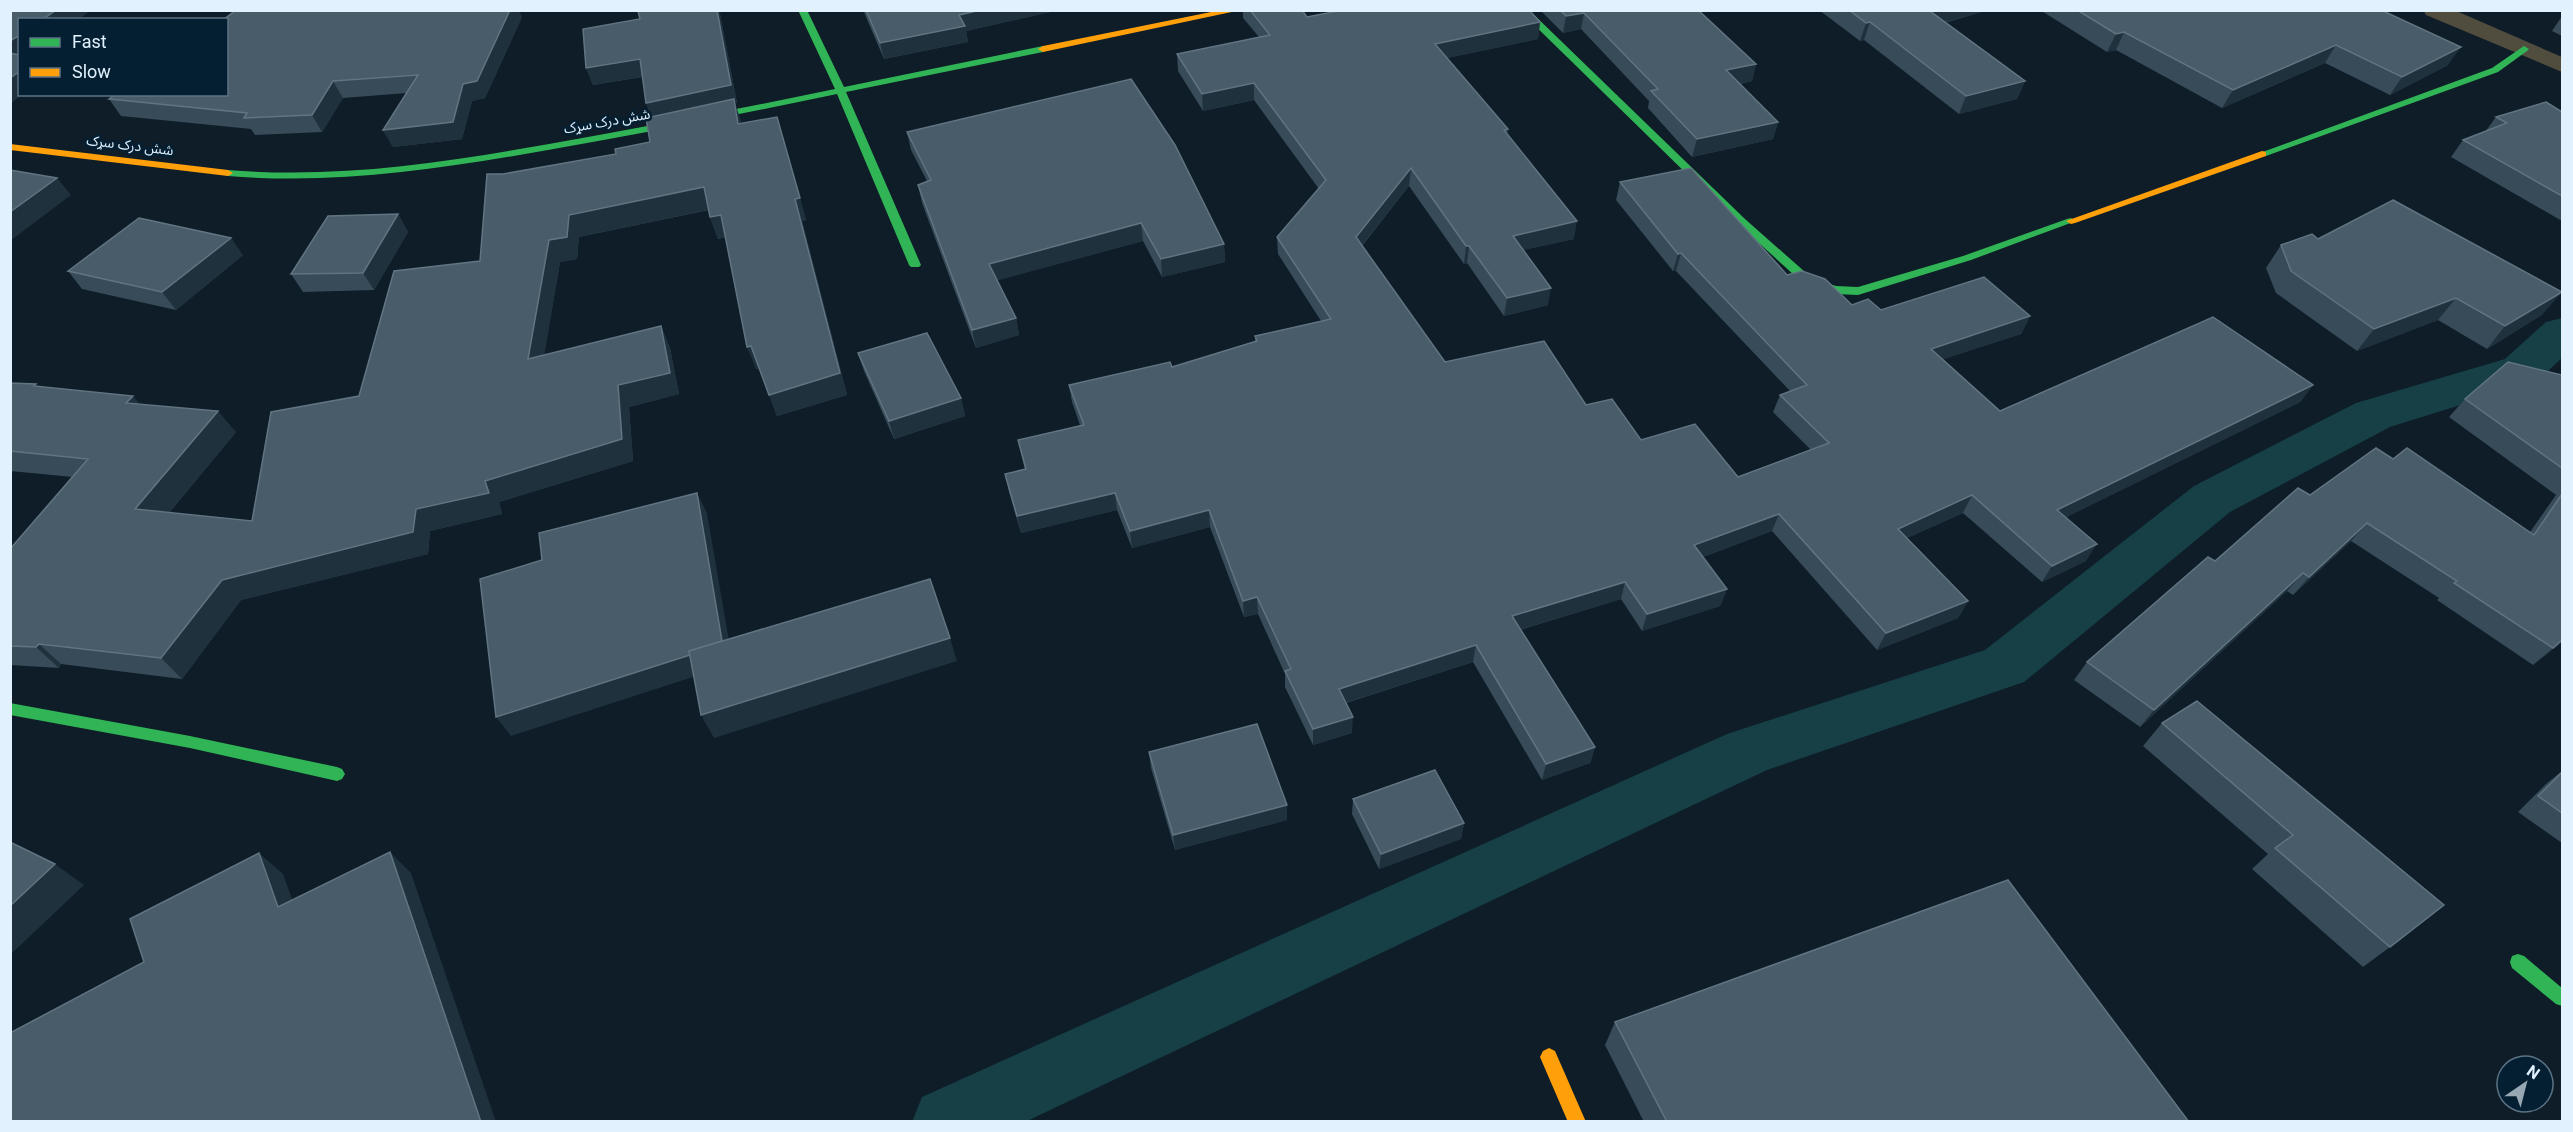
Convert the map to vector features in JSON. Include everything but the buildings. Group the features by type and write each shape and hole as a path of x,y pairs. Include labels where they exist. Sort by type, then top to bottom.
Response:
{"street":[{"path":"802,10 840,89 915,265"},
{"name":"شش درک سړک","path":"10,147 250,176 341,177 493,157 658,129 840,89 1237,10"},
{"path":"1523,10 1741,221 1809,282 1835,290 1858,291 1967,258 2446,89 2495,70 2524,49"},
{"path":"2434,10 2562,65"},
{"path":"10,709 190,742 338,774"},
{"path":"2518,962 2562,998"},
{"path":"1548,1057 1577,1122"}],"waterway":[{"path":"947,1122 1748,752 2004,666 2212,499 2373,415 2521,370 2562,333"}],"traffic: fast":[{"path":"802,10 840,89 915,265"},
{"path":"1523,10 1741,221 1809,282 1835,290 1858,291 1967,258 2071,221"},
{"path":"228,173 307,177 347,176 466,161 669,125 1043,49"},
{"path":"2262,154 2495,70 2524,49"},
{"path":"10,709 190,742 337,774"},
{"path":"2518,962 2562,998"}],"traffic: slow":[{"path":"1043,49 1237,10"},
{"path":"10,147 228,173"},
{"path":"2071,221 2262,154"},
{"path":"1549,1057 1577,1122"}]}
